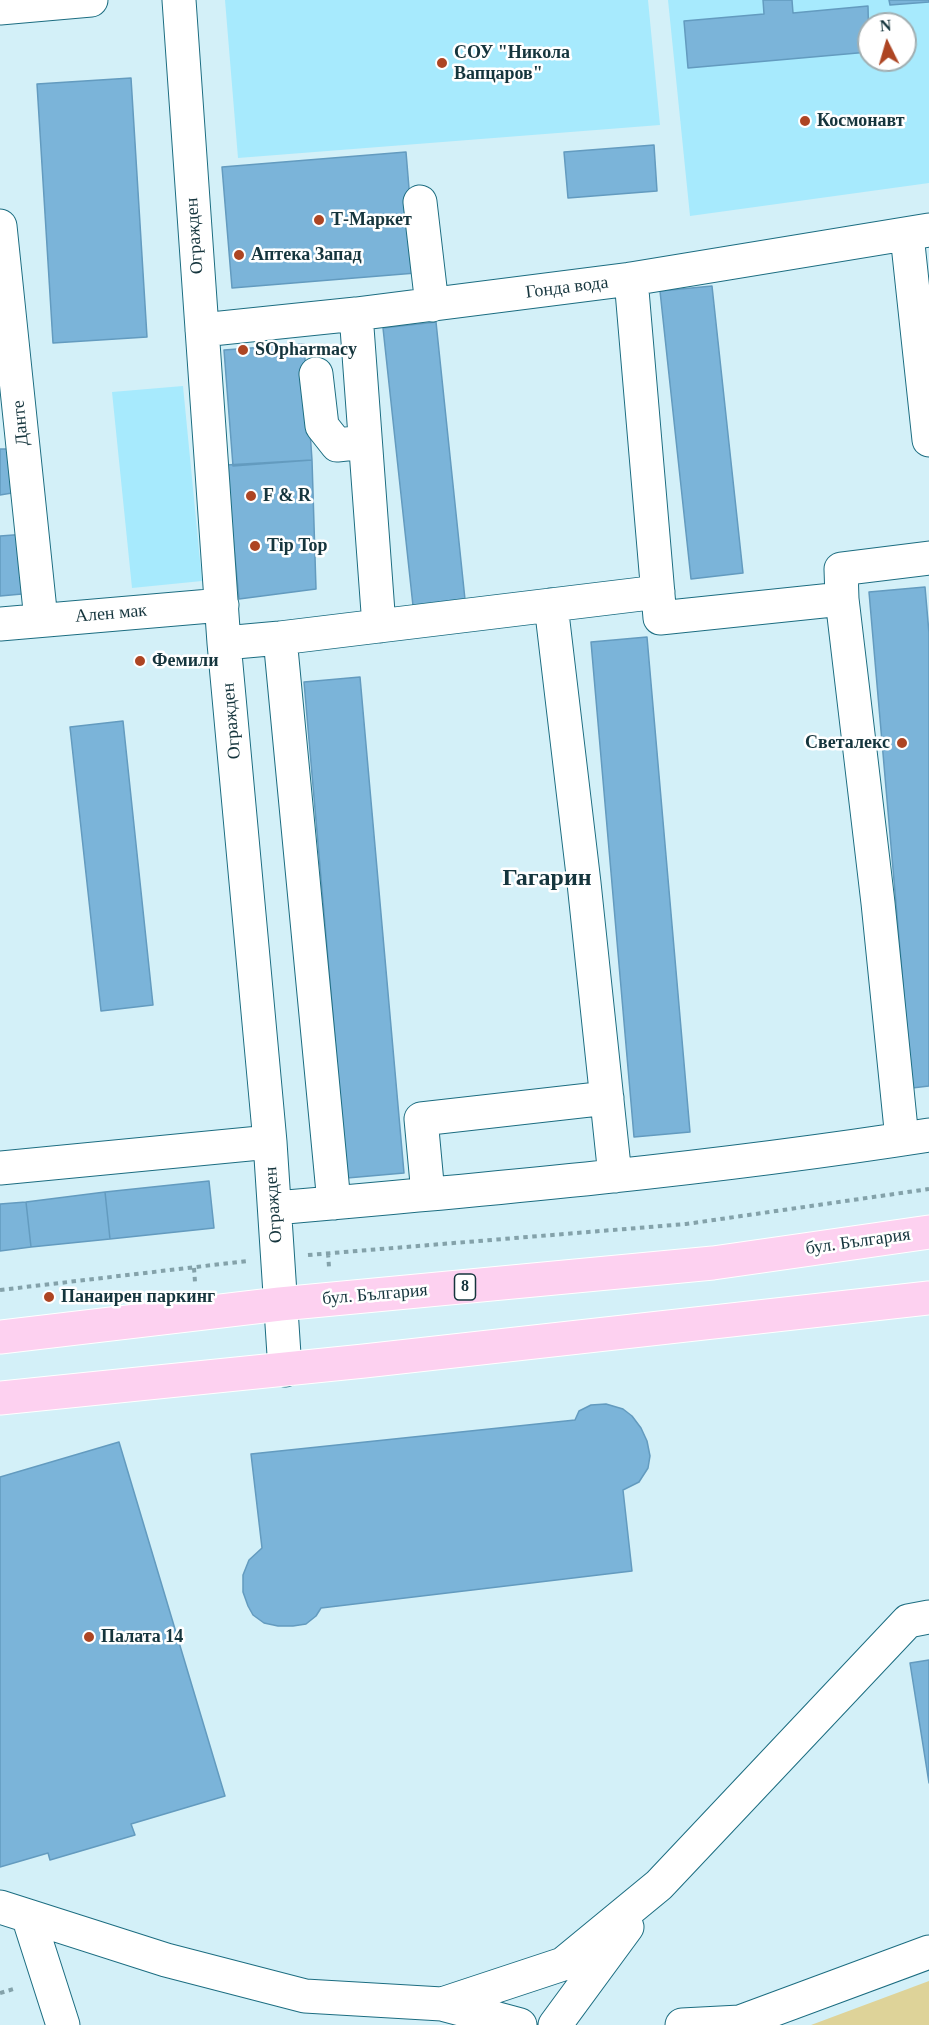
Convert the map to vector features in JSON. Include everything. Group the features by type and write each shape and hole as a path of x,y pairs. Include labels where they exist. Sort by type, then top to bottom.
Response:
{"main road":[{"name":"бул. България","path":"0,1337 280,1304 713,1263 929,1232"},
{"path":"0,1398 285,1370 929,1298"}],"street":[{"path":"0,8 91,0"},
{"name":"Огражден","path":"178,0 224,643 270,1142 285,1370"},
{"path":"420,202 432,304"},
{"name":"Данте","path":"0,226 11,441 41,620"},
{"path":"918,232 929,440"},
{"name":"Гонда вода","path":"202,330 356,314 631,279 918,232"},
{"path":"631,279 660,618 842,599"},
{"path":"356,314 379,626"},
{"path":"316,374 322,426 337,445 365,442"},
{"path":"275,1208 615,1176 811,1153 915,1137 878,903 842,599 841,569 929,558"},
{"path":"224,643 658,592"},
{"name":"Ален мак","path":"0,624 222,605"},
{"path":"551,605 584,883 615,1176"},
{"path":"280,638 334,1203"},
{"path":"428,1194 421,1119 607,1098"},
{"path":"0,1168 270,1142"},
{"path":"555,2025 659,1885 908,1621 929,1617"},
{"path":"442,2004 563,1964 659,1885"},
{"path":"14,1912 166,1960 305,1996 442,2004 520,2025"},
{"path":"14,1912 63,2025"},
{"path":"682,2025 740,2022 929,1952"}],"path":[{"path":"0,1290 278,1257 686,1224 929,1189"}],"shaded area":[{"name":"СОУ \"Никола Вапцаров\"","path":"225,0 648,0 660,125 238,158"},
{"name":"Космонавт","path":"668,0 929,0 929,183 690,216"},
{"path":"183,386 202,581 132,588 112,392"},
{"path":"929,1981 929,2025 811,2025"}],"building":[{"path":"763,0 792,0 793,13 868,6 868,12 857,12 857,53 688,68 684,21 764,14"},
{"path":"889,0 929,0 929,2 890,5"},
{"path":"131,78 147,337 53,343 37,84"},
{"path":"654,145 657,191 568,198 564,152"},
{"name":"Т-Маркет","path":"406,152 416,273 232,288 222,167"},
{"path":"712,286 743,573 691,579 660,291"},
{"path":"436,322 466,609 414,615 383,328"},
{"path":"304,344 312,460 233,466 224,350"},
{"path":"0,449 8,449 12,493 0,495"},
{"path":"312,460 316,589 239,599 226,465"},
{"path":"27,534 33,593 0,596 0,536"},
{"path":"925,587 929,633 929,1086 912,1088 869,592"},
{"path":"647,637 690,1132 634,1137 591,642"},
{"path":"360,677 404,1173 347,1178 304,682"},
{"path":"123,721 153,1005 101,1011 70,727"},
{"path":"209,1181 214,1228 110,1239 105,1192"},
{"path":"105,1192 110,1239 31,1247 26,1202"},
{"path":"26,1202 31,1247 0,1251 0,1204"},
{"path":"606,1404 623,1409 632,1416 647,1441 650,1456 648,1468 639,1482 623,1490 632,1571 321,1608 316,1616 306,1624 293,1626 264,1623 253,1615 243,1592 243,1575 249,1560 262,1548 251,1454 575,1420 579,1411 591,1405"},
{"name":"Палата 14","path":"119,1442 225,1796 131,1824 135,1835 50,1860 48,1853 0,1867 0,1477"},
{"path":"929,1660 929,1783 910,1663"}],"place":[{"name":"СОУ \"Никола Вапцаров\"","path":"442,63"},
{"name":"Космонавт","path":"805,121"},
{"name":"Т-Маркет","path":"319,220"},
{"name":"Аптека Запад","path":"239,255"},
{"name":"SOpharmacy","path":"243,350"},
{"name":"F & R","path":"251,496"},
{"name":"Tip Top","path":"255,546"},
{"name":"Фемили","path":"140,661"},
{"name":"Светалекс","path":"902,743"},
{"name":"Панаирен паркинг","path":"49,1297"},
{"name":"Палата 14","path":"89,1637"}],"district":[{"name":"Гагарин","path":"547,879"}]}
